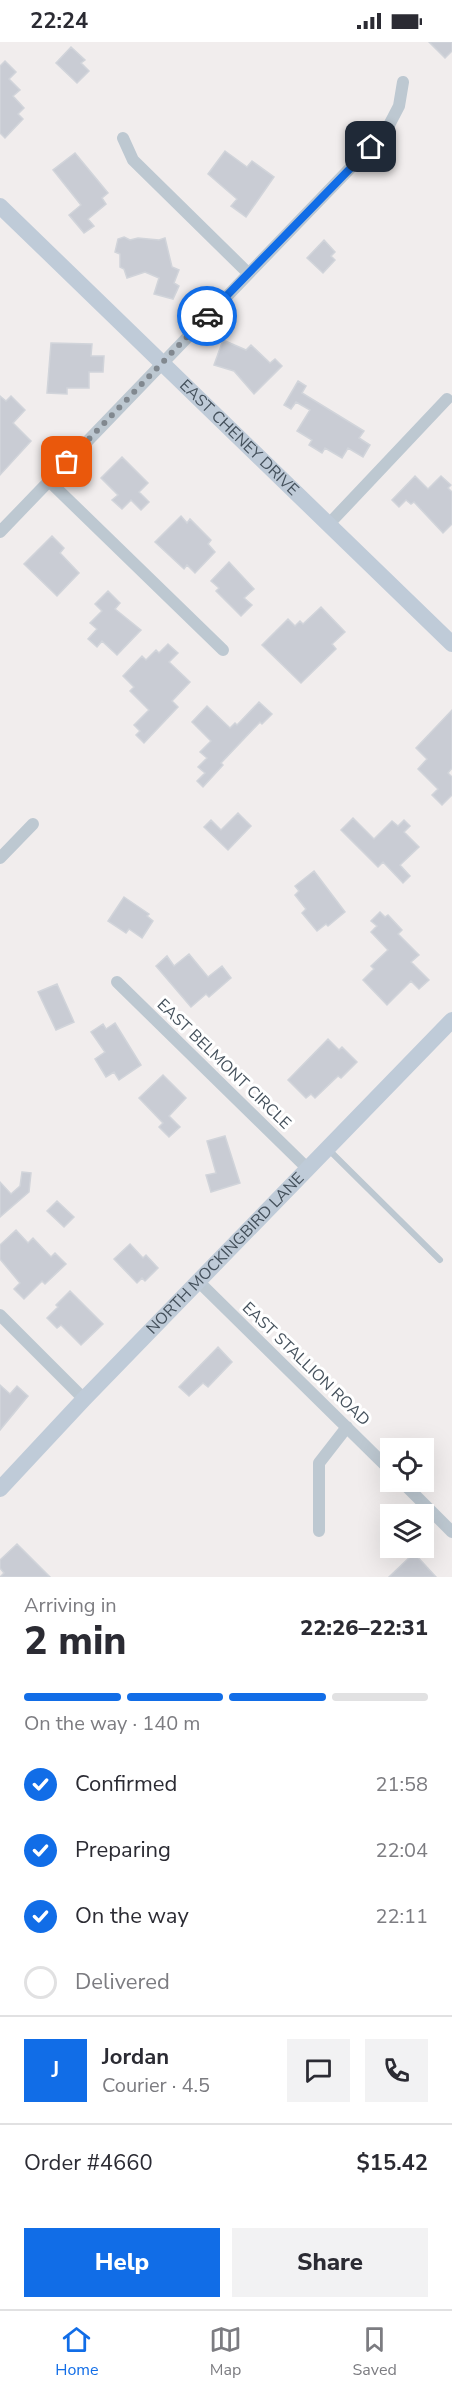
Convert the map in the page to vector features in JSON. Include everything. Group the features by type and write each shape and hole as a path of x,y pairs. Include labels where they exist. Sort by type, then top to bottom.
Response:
{"street":[{"path":"0,532 387,131 399,106 403,82"},
{"path":"123,138 133,160 248,273"},
{"name":"EAST CHENEY DRIVE","path":"0,206 452,644"},
{"path":"328,525 447,399"},
{"path":"49,481 223,650"},
{"path":"0,858 33,824"},
{"name":"EAST BELMONT CIRCLE","path":"117,982 308,1169"},
{"name":"NORTH MOCKINGBIRD LANE","path":"0,1489 84,1399 452,1020"},
{"name":"EAST STALLION ROAD","path":"199,1282 380,1460"},
{"path":"0,1315 84,1399"},
{"path":"319,1532 319,1464 347,1427"},
{"path":"412,1492 452,1532"}],"lane":[{"path":"328,1149 440,1260"}],"building":[{"path":"429,42 452,42 452,51 445,58"},
{"path":"71,47 85,60 81,63 89,71 77,83 56,63"},
{"path":"5,61 16,72 9,79 20,90 13,96 24,108 18,114 23,119 5,138 0,133 0,66"},
{"path":"225,151 247,167 252,161 274,177 246,217 231,206 237,199 208,174"},
{"path":"75,153 108,193 102,198 106,204 88,219 94,226 84,233 69,215 81,205 53,170"},
{"path":"124,237 130,240 165,238 172,267 179,270 174,283 179,286 173,299 154,294 159,278 145,272 127,278 124,269 120,267 120,254 115,252 118,239"},
{"path":"324,240 335,252 331,256 335,260 323,273 307,258"},
{"path":"223,340 246,350 251,345 270,363 275,359 282,366 254,394 234,371 214,365"},
{"path":"51,343 92,344 91,356 104,356 103,372 89,372 89,388 67,388 67,394 47,393"},
{"path":"298,381 306,386 302,393 364,431 359,438 370,445 363,457 348,448 342,458 325,448 322,453 309,445 312,440 297,431 310,410 296,402 291,409 284,405"},
{"path":"0,396 6,401 11,396 25,410 13,423 31,441 0,475"},
{"path":"122,457 148,483 139,492 149,502 141,510 131,500 122,509 112,500 118,495 101,478"},
{"path":"415,476 428,489 441,476 451,485 448,488 452,492 452,524 443,533 414,502 411,504 406,500 399,507 392,500"},
{"path":"181,516 187,523 190,519 211,540 208,544 215,552 195,573 187,565 184,569 155,542"},
{"path":"52,536 64,548 60,553 79,573 57,596 24,564"},
{"path":"229,562 254,589 244,598 252,605 241,616 216,591 219,588 211,581"},
{"path":"108,591 120,603 115,609 141,630 117,655 102,641 97,647 88,639 97,629 90,623 102,611 95,604"},
{"path":"321,607 345,632 332,644 336,649 301,683 262,645 288,619 295,626 300,621 303,624"},
{"path":"168,644 178,653 169,662 190,682 172,701 178,707 144,743 136,735 140,731 134,725 149,710 130,691 134,687 123,676 142,656 146,660 156,650 159,653"},
{"path":"259,702 272,714 262,724 260,722 221,763 223,765 203,787 197,781 205,773 198,767 207,758 200,752 211,741 192,722 207,706 230,728 235,723 237,725"},
{"path":"452,710 452,768 448,773 452,777 452,795 442,805 432,795 438,789 418,769 427,759 416,748"},
{"path":"238,813 251,826 228,850 204,827 211,820 221,830"},
{"path":"353,818 374,839 392,821 398,826 404,820 410,826 404,832 419,847 400,865 410,876 403,883 383,862 378,867 341,830"},
{"path":"314,871 345,912 328,926 326,924 317,931 302,913 306,909 295,895 299,891 295,886"},
{"path":"124,897 149,914 147,916 153,921 142,938 129,929 126,933 108,921"},
{"path":"380,912 385,917 388,915 402,930 398,934 419,955 411,962 429,980 419,989 411,981 387,1005 363,980 374,969 371,966 388,950 371,932 377,926 371,921"},
{"path":"189,954 208,977 222,966 231,978 209,997 206,994 191,1007 156,966 167,956 174,966"},
{"path":"57,984 74,1022 56,1030 38,992"},
{"path":"115,1023 141,1065 119,1080 114,1072 106,1077 95,1059 105,1052 91,1032 103,1024 106,1029"},
{"path":"328,1039 339,1050 342,1047 357,1062 315,1098 311,1094 306,1098 288,1080"},
{"path":"163,1075 186,1098 169,1116 180,1127 169,1137 159,1127 163,1123 139,1098"},
{"path":"225,1136 240,1183 211,1192 206,1175 216,1173 207,1141"},
{"path":"22,1172 31,1173 29,1192 0,1217 0,1182 11,1194 20,1186"},
{"path":"57,1201 74,1217 64,1227 47,1211"},
{"path":"16,1230 28,1243 33,1238 51,1257 55,1253 66,1264 45,1284 42,1281 24,1299 14,1289 20,1283 0,1259 0,1245"},
{"path":"130,1244 143,1258 146,1255 158,1268 145,1281 142,1278 137,1283 114,1259"},
{"path":"70,1291 103,1324 81,1345 61,1325 57,1328 47,1318"},
{"path":"218,1347 232,1362 208,1387 203,1383 189,1396 179,1387"},
{"path":"0,1385 10,1394 17,1386 28,1396 0,1430"},
{"path":"17,1544 50,1577 0,1577 4,1573 0,1568 0,1560"},
{"path":"409,1558 419,1558 436,1577 389,1577"}],"way so far":[{"path":"67,462 207,316"}],"route":[{"path":"207,316 371,147"}]}
